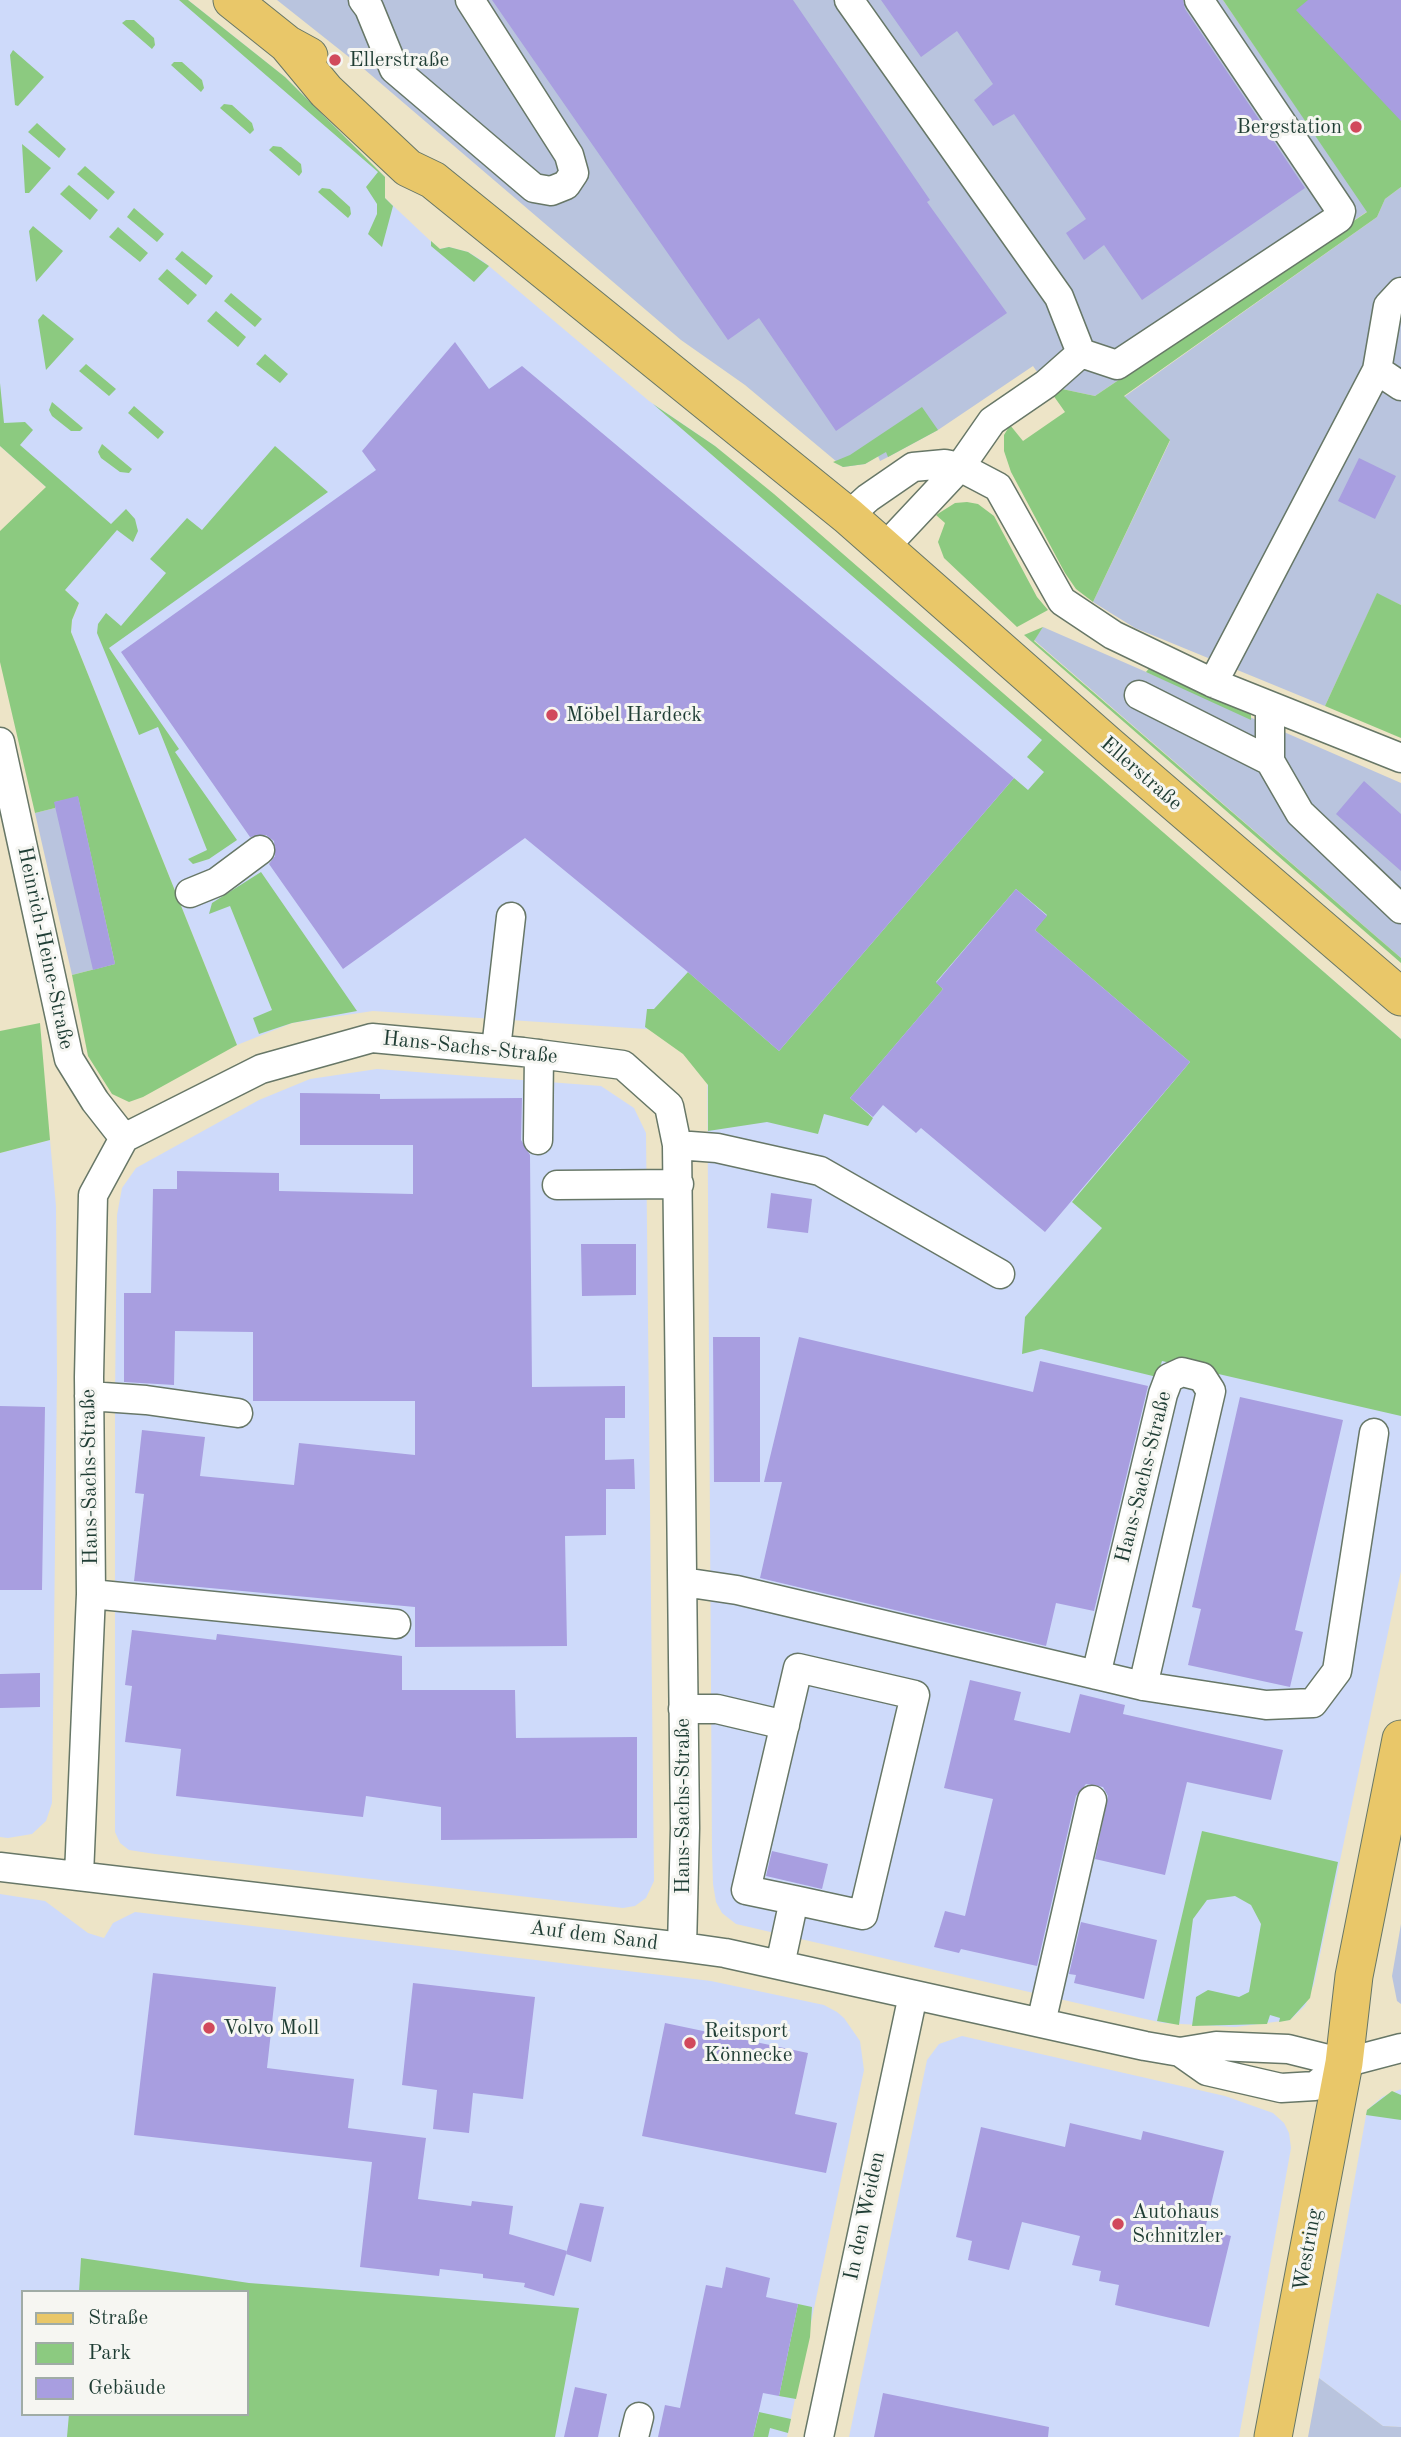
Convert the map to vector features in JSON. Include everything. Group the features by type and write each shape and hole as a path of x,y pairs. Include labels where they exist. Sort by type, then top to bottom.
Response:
{"main road":[{"name":"Ellerstraße","path":"232,0 287,44 326,91 408,168 433,180 848,516 1108,745 1401,997"},
{"name":"Westring","path":"1273,2437 1344,2063 1354,1976 1401,1739"}],"street":[{"path":"371,3 394,69 534,188 551,191 566,185 574,173 569,155 470,0"},
{"path":"849,0 1059,298 1081,352 1117,365 1339,218 1341,211 1199,0"},
{"path":"1213,683 1377,370 1388,306 1401,292"},
{"path":"885,547 960,467 992,421 1046,384 1081,352"},
{"path":"1377,370 1401,386"},
{"path":"848,516 868,498 913,467 945,464 960,467 998,487 1062,601 1116,637 1213,683 1401,758"},
{"path":"1139,695 1270,761"},
{"path":"1270,706 1270,761 1300,813 1401,909"},
{"name":"Heinrich-Heine-Straße","path":"0,742 69,1059 95,1101 124,1138"},
{"path":"190,893 217,882 260,850"},
{"path":"496,1049 511,917"},
{"name":"Hans-Sachs-Straße","path":"79,1875 91,1594 89,1396 93,1195 124,1138 261,1069 372,1038 539,1054 623,1065 669,1106 677,1145 683,1582 682,1947"},
{"path":"538,1140 539,1054"},
{"path":"677,1145 717,1148 820,1171 1000,1275"},
{"path":"557,1185 679,1184"},
{"name":"Hans-Sachs-Straße","path":"1096,1675 1163,1394 1169,1378 1182,1372 1202,1377 1212,1391 1143,1686"},
{"path":"89,1396 146,1400 238,1413"},
{"path":"683,1582 737,1590 1143,1686 1266,1705 1313,1703 1337,1671 1374,1433"},
{"path":"91,1594 396,1624"},
{"path":"798,1668 915,1695 863,1915 794,1900 746,1890 798,1668"},
{"path":"683,1709 717,1709 785,1725"},
{"path":"1041,2023 1092,1800"},
{"name":"Auf dem Sand","path":"0,1867 682,1947 780,1965 1180,2052 1216,2046 1289,2049 1344,2063"},
{"path":"780,1965 794,1900"},
{"name":"In den Weiden","path":"819,2437 913,1995"},
{"path":"1344,2063 1401,2048"},
{"name":"Auf dem Sand","path":"1180,2052 1207,2071 1281,2088 1315,2086 1344,2063"}],"shaded area":[{"path":"0,0 188,0 285,77 385,177 385,198 439,249 449,247 468,252 483,261 649,401 715,446 1401,1039 1401,1571 1314,1984 1305,2006 1290,2020 1235,2027 1163,2023 736,1924 722,1913 716,1902 713,1884 712,1851 707,1033 373,1011 292,1023 237,1045 71,632 72,620 79,604 65,590 46,487 0,446"},
{"path":"277,0 1223,0 1368,211 1095,396 1062,389 1053,395 1033,366 938,430 888,457 880,461 878,456 865,464 843,467 745,385 681,340 364,69"},
{"path":"1401,187 1401,605 1377,594 1325,706 1135,628 1093,602 1170,441 1124,397 1377,217 1385,199"},
{"path":"1043,627 1401,783 1401,958 1034,640"},
{"path":"78,796 115,964 72,975 35,813 55,808 54,802"},
{"path":"377,1069 601,1086 634,1108 646,1133 654,1881 646,1898 635,1906 623,1908 155,1854 129,1850 120,1843 115,1832 115,1397 117,1215 122,1188 136,1168 259,1100 310,1079"},
{"path":"50,1140 56,1206 57,1377 52,1803 46,1821 32,1834 8,1838 0,1837 0,1153"},
{"path":"0,1894 45,1901 88,1933 104,1938 113,1923 135,1912 711,1981 824,2005 837,2012 860,2041 864,2070 787,2437 0,2437"},
{"path":"1401,1924 1401,2004 1397,2001 1392,1976"},
{"path":"962,2036 1225,2096 1273,2113 1284,2123 1289,2133 1291,2148 1239,2437 849,2437 927,2060 939,2044"},
{"path":"1401,2089 1401,2427 1383,2426 1319,2378 1367,2110 1382,2097"},
{"path":"1319,2378 1383,2426 1401,2427 1401,2437 1308,2437"}],"green space":[{"path":"179,0 188,0 285,77 385,177 385,198 393,206 382,247 368,234 377,214 377,204 366,187 378,172"},
{"path":"1223,0 1401,0 1401,187 1385,199 1377,217 1124,396 1170,440 1093,602 1076,589 1065,573 1011,472 1004,451 1004,435 1010,425 1023,441 1065,412 1053,395 1062,389 1095,396 1367,212"},
{"path":"134,20 154,38 155,45 152,49 122,23"},
{"path":"13,50 44,77 18,106 15,105 10,55"},
{"path":"174,62 182,62 202,80 204,88 201,92 171,65"},
{"path":"224,104 232,105 252,123 254,130 250,134 220,108"},
{"path":"37,123 66,149 59,158 28,132"},
{"path":"22,144 51,168 29,193 25,193"},
{"path":"273,146 281,147 301,164 302,172 299,176 269,150"},
{"path":"85,166 115,192 108,200 77,174"},
{"path":"69,185 98,210 90,220 60,194"},
{"path":"322,188 330,189 350,207 351,214 348,218 318,192"},
{"path":"134,208 164,234 157,242 127,217"},
{"path":"33,226 63,251 36,282 29,231"},
{"path":"118,227 148,253 140,262 109,237"},
{"path":"431,241 440,249 449,247 468,252 489,266 474,282 431,246"},
{"path":"182,251 213,276 206,285 175,259"},
{"path":"167,269 197,295 188,305 158,279"},
{"path":"231,293 262,319 255,327 224,301"},
{"path":"216,311 246,337 238,347 207,321"},
{"path":"43,314 74,339 46,370 38,320"},
{"path":"265,354 288,374 280,383 256,364"},
{"path":"86,364 116,389 109,396 79,371"},
{"path":"0,383 4,423 25,422 33,430 20,445 111,524 126,509 135,519 138,531 133,542 117,530 65,590 79,603 72,620 71,632 237,1045 143,1097 129,1102 112,1094 88,1056 72,975 115,964 78,797 55,802 55,808 35,813 0,662 0,531 46,487 0,446"},
{"path":"52,402 83,428 80,431 71,431 52,416 49,410"},
{"path":"653,404 715,446 774,494 1401,1039 1401,1416 1162,1361 1157,1377 1041,1349 1022,1354 1025,1317 1102,1228 1072,1202 1190,1062 1035,930 1047,915 1016,889 936,982 943,989 850,1098 873,1118 868,1126 824,1114 818,1134 767,1122 708,1131 708,1085 683,1054 645,1027 647,1009 654,1009 688,972 779,1051 1014,778 1028,790 1044,772 1027,757 1042,740"},
{"path":"134,406 164,432 158,439 128,413"},
{"path":"922,407 938,430 888,457 886,452 865,464 843,467 833,462 850,455"},
{"path":"102,444 132,469 129,473 120,472 101,458 98,452"},
{"path":"275,446 328,492 109,648 179,749 175,752 237,840 209,859 193,864 188,859 207,850 158,727 139,735 97,633 98,624 106,613 121,626 166,573 150,559 187,518 202,530"},
{"path":"955,503 978,504 994,516 1037,597 1048,610 1017,627 944,558 938,542 945,523 936,515"},
{"path":"1377,593 1401,605 1401,738 1325,706"},
{"path":"1043,627 1034,641 1401,958 1401,963 1024,635"},
{"path":"1151,666 1241,707 1251,715 1251,720 1146,672"},
{"path":"261,872 357,1011 292,1023 259,1034 253,1018 272,1010 230,906 209,914 212,903"},
{"path":"40,1023 50,1140 0,1153 0,1031"},
{"path":"1202,1831 1338,1862 1310,1998 1290,2020 1279,2022 1280,2018 1270,2015 1267,2024 1192,2026 1196,1997 1208,1990 1239,1997 1249,1992 1261,1924 1251,1905 1235,1896 1207,1900 1193,1919 1179,2025 1157,2021"},
{"path":"1392,2091 1401,2095 1401,2120 1366,2115 1367,2110"},
{"path":"81,2258 249,2283 579,2308 555,2437 67,2437 69,2416 248,2416 248,2290 79,2290"},
{"path":"798,2304 812,2307 810,2337 796,2399 779,2396"},
{"path":"759,2412 791,2419 788,2433 770,2428 768,2437 753,2437"}],"building":[{"path":"492,0 793,0 930,200 927,202 1007,313 836,431 759,318 728,340"},
{"path":"881,0 1183,0 1185,9 1305,188 1142,300 1104,245 1084,260 1066,233 1086,219 1014,114 993,126 974,100 993,84 957,31 921,57"},
{"path":"1308,0 1401,0 1401,121 1296,10"},
{"name":"Möbel Hardeck","path":"455,342 489,389 522,366 1014,778 779,1051 525,838 343,969 269,864 275,856 274,841 266,835 250,837 121,652 376,470 362,451"},
{"path":"1359,458 1396,476 1375,519 1338,501"},
{"path":"1364,781 1401,814 1401,871 1336,814"},
{"path":"78,796 115,964 93,970 54,802"},
{"path":"1016,889 1047,916 1035,930 1190,1062 1045,1232 921,1128 916,1133 883,1105 873,1117 850,1098 943,989 936,983"},
{"path":"300,1093 380,1094 380,1099 522,1098 521,1140 530,1155 532,1387 625,1386 625,1418 605,1418 605,1460 634,1459 635,1489 606,1489 606,1535 565,1536 567,1646 415,1647 415,1607 134,1581 144,1494 135,1493 142,1430 205,1437 200,1476 294,1485 299,1443 415,1455 415,1401 253,1401 253,1332 175,1331 174,1385 124,1382 124,1293 151,1293 153,1189 177,1189 177,1171 279,1173 279,1191 413,1194 413,1145 300,1145"},
{"path":"771,1193 812,1199 808,1233 767,1228"},
{"path":"581,1244 636,1244 636,1295 582,1296"},
{"path":"713,1337 760,1337 760,1482 714,1482"},
{"path":"799,1337 1033,1392 1040,1361 1148,1386 1094,1611 1056,1603 1046,1646 760,1578 782,1482 764,1482"},
{"path":"1240,1397 1343,1420 1295,1630 1303,1632 1290,1687 1188,1665 1201,1609 1192,1607"},
{"path":"0,1406 45,1407 42,1590 0,1590"},
{"path":"132,1630 216,1640 217,1634 402,1656 402,1690 515,1690 516,1738 637,1737 637,1838 441,1840 441,1807 366,1796 363,1817 176,1796 181,1749 125,1742 132,1686 125,1685"},
{"path":"40,1673 40,1707 0,1708 0,1674"},
{"path":"970,1680 1021,1692 1014,1720 1070,1733 1080,1694 1125,1705 1123,1714 1283,1750 1271,1800 1187,1782 1165,1875 1095,1859 1108,1796 1103,1787 1086,1784 1076,1796 1037,1966 961,1949 959,1953 934,1947 945,1911 965,1916 993,1799 944,1788"},
{"path":"772,1851 828,1864 822,1889 766,1876"},
{"path":"1081,1922 1157,1940 1144,1999 1074,1983 1076,1975 1069,1974"},
{"name":"Volvo Moll","path":"153,1973 276,1987 267,2068 354,2079 348,2128 426,2138 418,2199 471,2206 472,2201 513,2206 509,2234 567,2251 554,2296 524,2287 525,2283 483,2278 483,2274 440,2269 439,2276 360,2267 372,2162 134,2135"},
{"path":"413,1983 535,1997 523,2099 473,2093 469,2133 433,2129 437,2090 402,2085"},
{"path":"665,2023 808,2053 795,2114 837,2123 826,2173 642,2136"},
{"name":"Autohaus Schnitzler","path":"1070,2123 1141,2140 1143,2131 1224,2151 1205,2229 1231,2236 1209,2327 1115,2305 1119,2285 1099,2281 1101,2271 1072,2265 1080,2236 1022,2222 1009,2270 968,2260 972,2241 956,2237 981,2127 1065,2147"},
{"path":"580,2203 604,2207 591,2262 566,2254"},
{"path":"726,2267 770,2278 766,2297 798,2304 779,2396 763,2393 753,2437 658,2437 665,2405 680,2408 706,2285 722,2288"},
{"path":"575,2387 607,2394 598,2437 564,2437"},
{"path":"883,2393 1049,2427 1048,2437 874,2437"}],"place":[{"name":"Ellerstraße","path":"335,60"},
{"name":"Bergstation","path":"1356,127"},
{"name":"Möbel Hardeck","path":"552,715"},
{"name":"Volvo Moll","path":"209,2028"},
{"name":"Reitsport Könnecke","path":"690,2043"},
{"name":"Autohaus Schnitzler","path":"1118,2224"}]}
